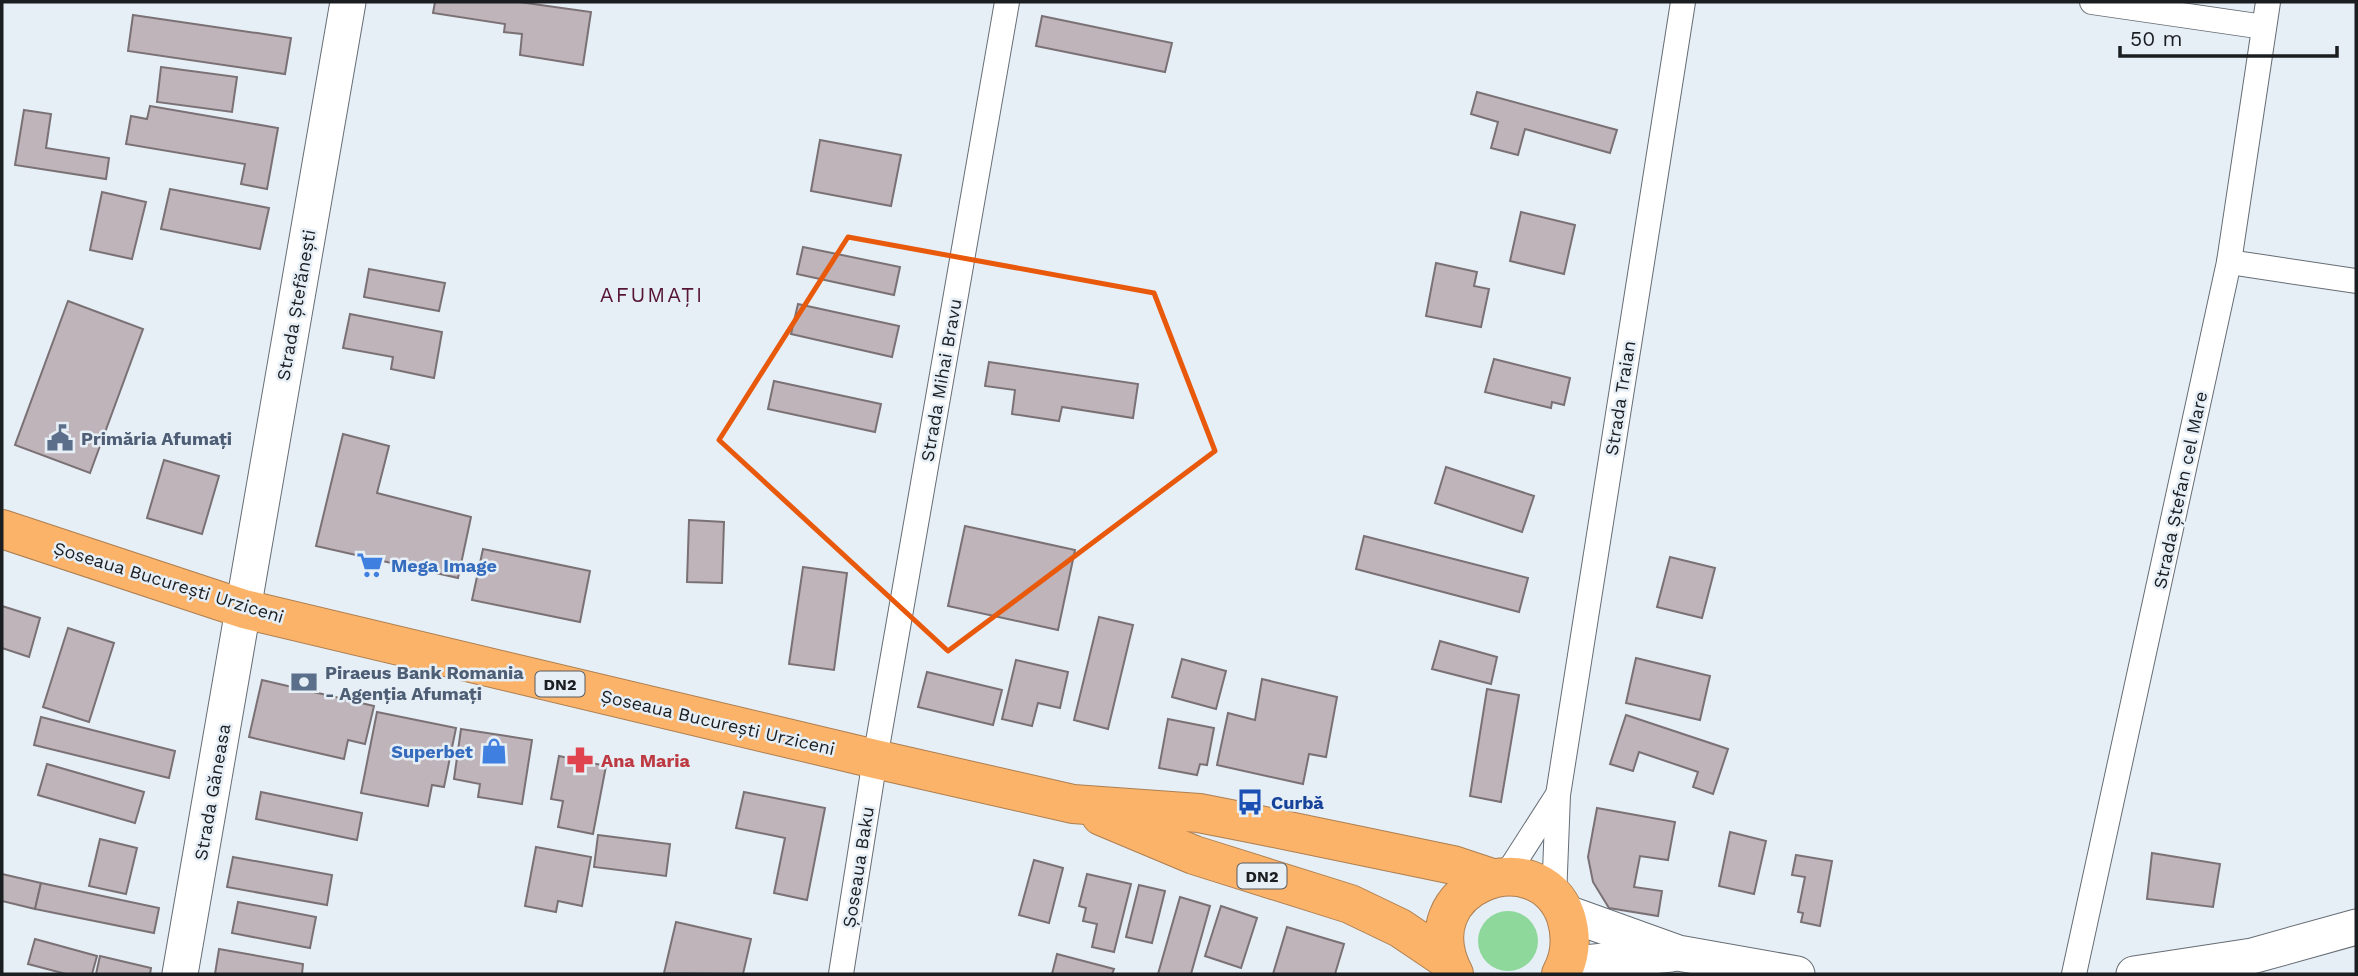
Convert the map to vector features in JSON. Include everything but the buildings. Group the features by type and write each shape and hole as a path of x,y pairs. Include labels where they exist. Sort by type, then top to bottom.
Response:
{"highway":[{"name":"Șoseaua București Urziceni","path":"2,529 244,609 1073,804 1199,813 1499,877 1523,878 1540,886 1559,905"},
{"name":"Șoseaua București Urziceni","path":"1073,804 1194,855 1350,904 1400,928 1450,967"},
{"name":"Șoseaua București Urziceni","path":"1450,967 1444,938 1447,918 1458,900 1473,886 1499,877"},
{"path":"1559,905 1570,938 1563,970"}],"main road":[{"name":"Strada Ștefănești","path":"244,609 348,2"},
{"name":"Strada Găneasa","path":"180,974 244,609"},
{"path":"1559,905 1678,953 1797,974"},
{"path":"2134,974 2252,956 2356,927"},
{"path":"1563,970 1678,953"}],"street":[{"name":"Strada Mihai Bravu","path":"875,759 1007,2"},
{"name":"Strada Traian","path":"1559,905 1558,795 1683,2"},
{"path":"2092,2 2264,27"},
{"name":"Strada Ștefan cel Mare","path":"2074,974 2229,262 2268,2"},
{"path":"2229,262 2356,281"},
{"name":"Șoseaua Baku","path":"841,974 875,759"},
{"name":"Strada Traian","path":"1499,877 1558,795"}],"highlighted area":[{"path":"848,237 1154,293 1215,451 948,651 719,440"}],"green space":[{"path":"1502,911 1514,911 1530,919 1536,929 1536,953 1530,963 1514,971 1502,971 1486,963 1478,947 1478,935 1486,919"}],"place":[{"name":"Primăria Afumați","path":"60,438"},
{"name":"Mega Image","path":"370,565"},
{"name":"Piraeus Bank Romania - Agenția Afumați","path":"304,682"},
{"name":"Superbet","path":"494,751"},
{"name":"Ana Maria","path":"580,760"},
{"name":"Curbă","path":"1250,802"}],"district":[{"name":"AFUMAȚI","path":"652,294"}]}
